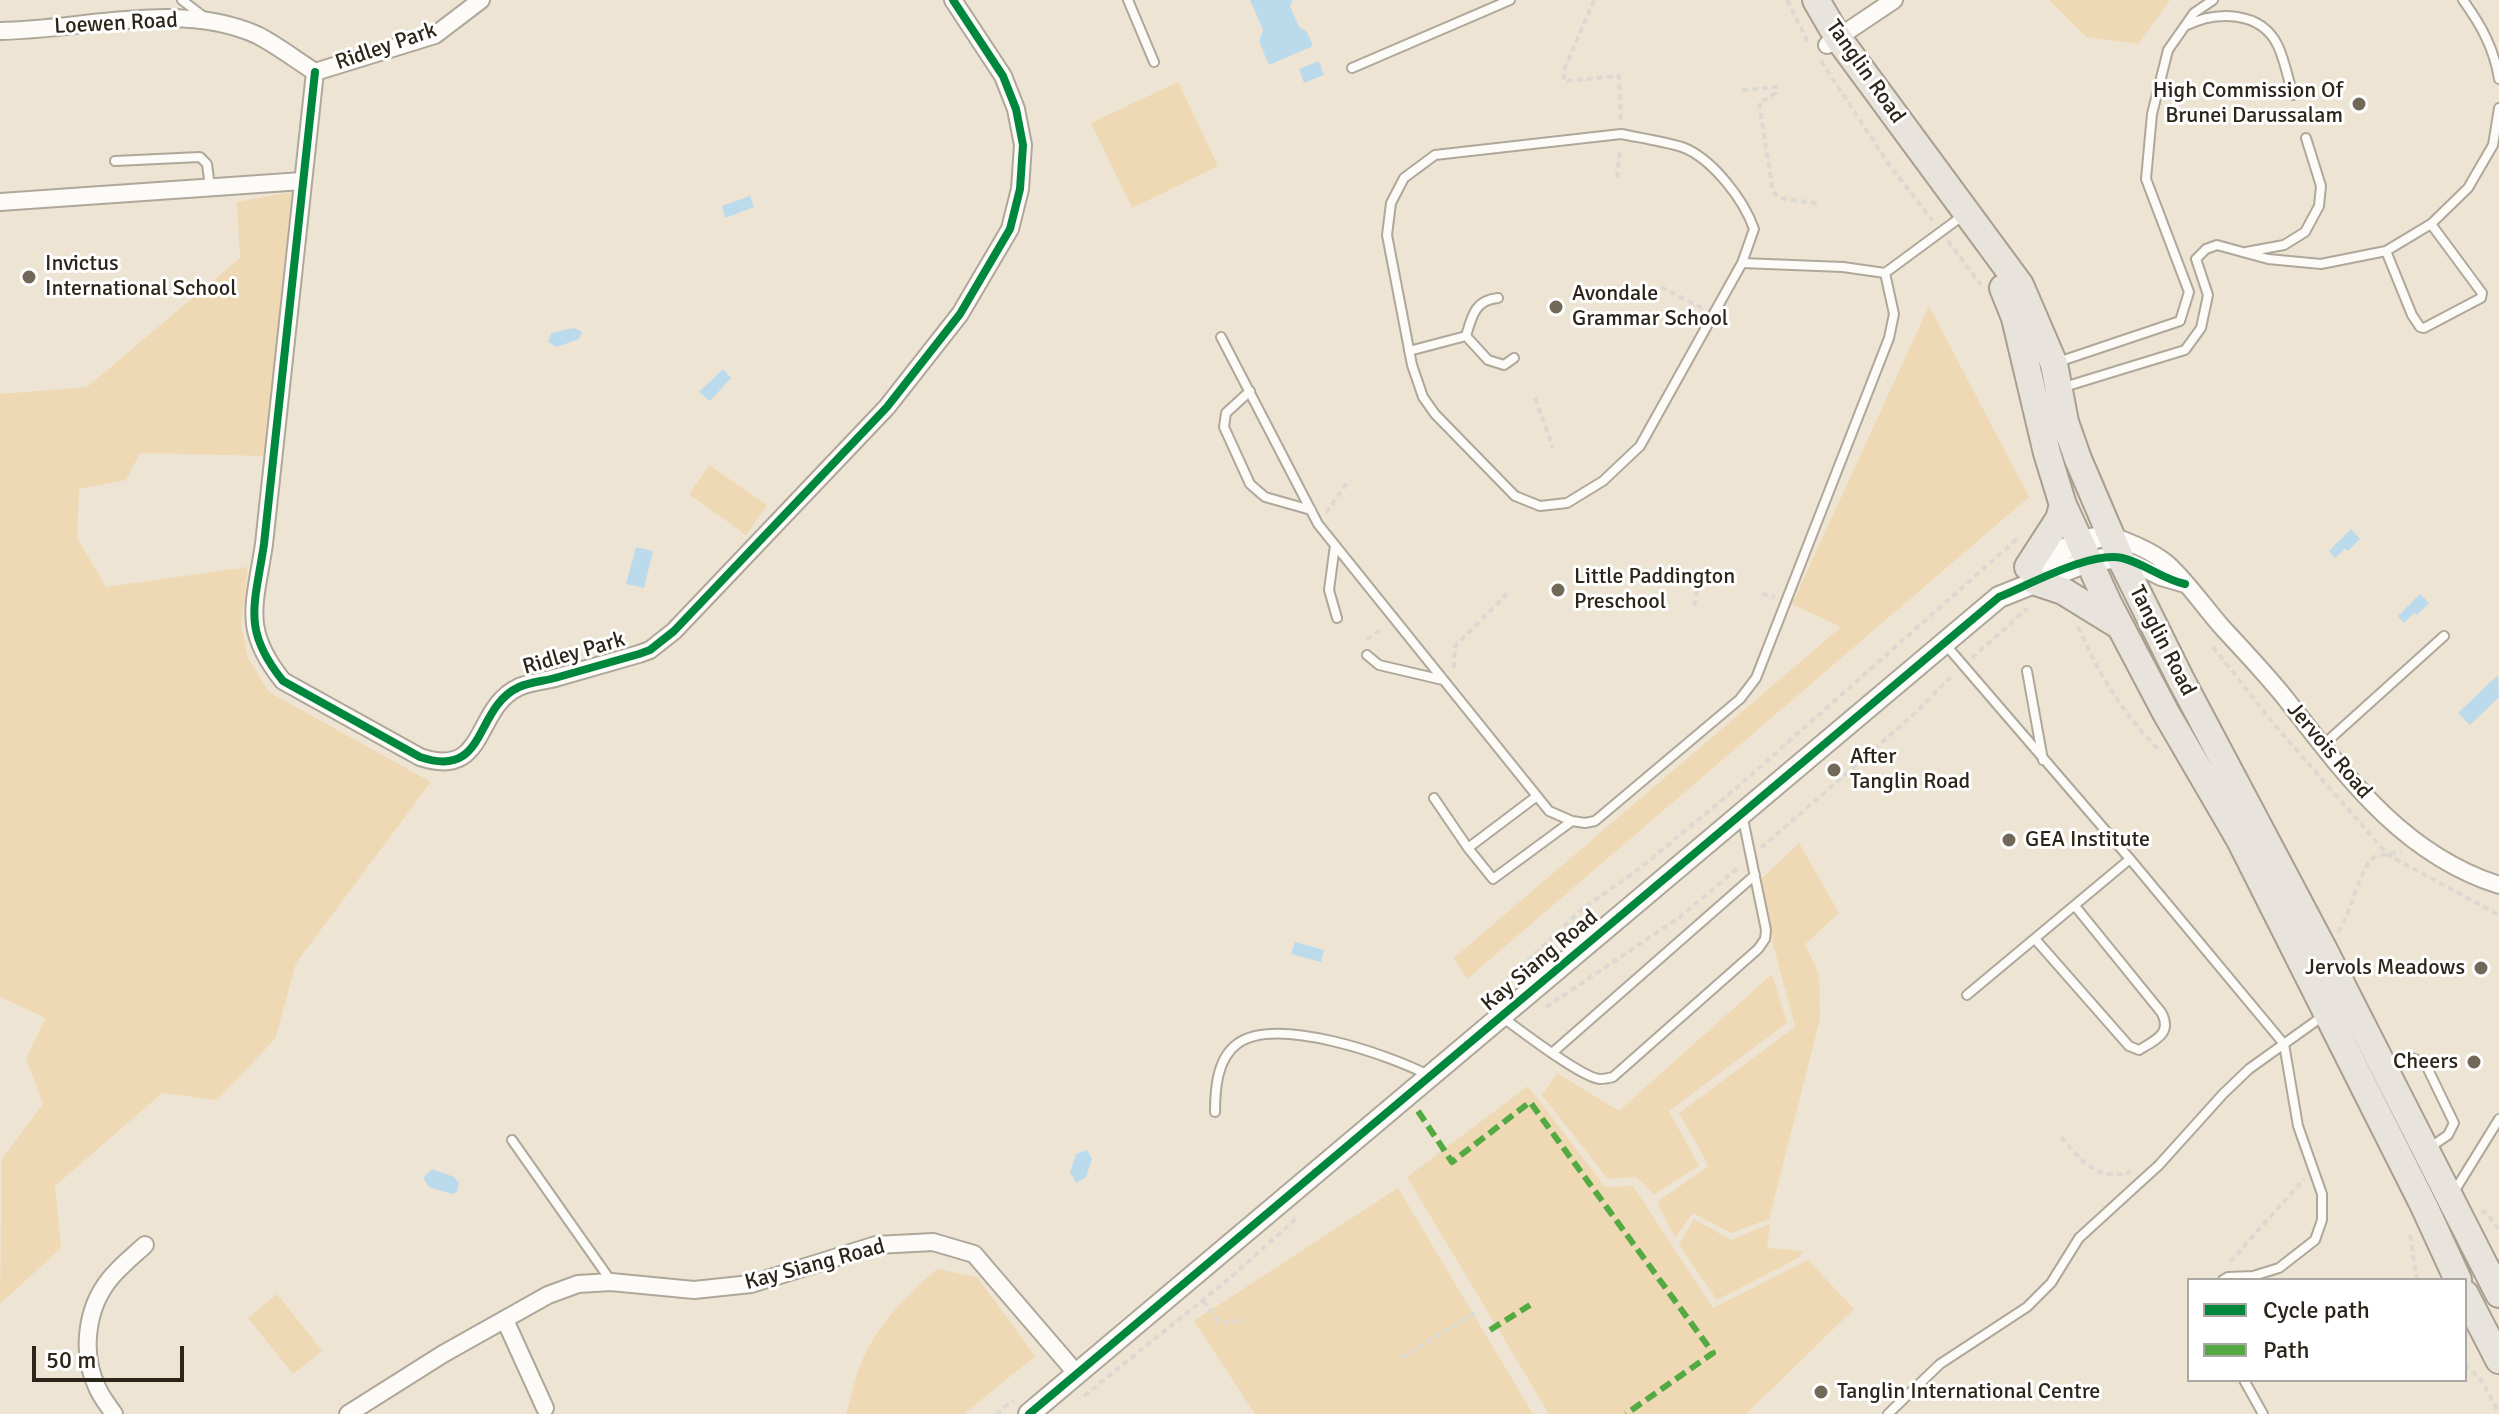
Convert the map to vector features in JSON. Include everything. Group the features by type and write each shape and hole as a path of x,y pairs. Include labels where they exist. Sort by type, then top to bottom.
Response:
{"main road":[{"name":"Tanglin Road","path":"1802,0 1919,175 1962,217 2020,285 2048,383 2115,546 2180,678 2324,950 2338,1006 2380,1063 2425,1151 2435,1200 2457,1278"},
{"name":"Tanglin Road","path":"1816,0 1832,42"},
{"name":"Tanglin Road","path":"1962,217 2009,298 2027,369 2048,383"},
{"name":"Tanglin Road","path":"2048,383 2047,453 2063,505 2118,625 2338,1006 2435,1200 2499,1294"},
{"path":"2063,505 2032,574 2118,625"},
{"path":"2467,1298 2499,1360"}],"street":[{"name":"Ridley Park","path":"481,0 435,35 315,72 253,621 258,643 283,681 420,757 436,762 463,758 474,747 501,700 519,687 639,654 650,650 674,631 887,407 960,314 1010,229 1020,189 1023,145 1016,109 1003,76 953,0"},
{"path":"1832,42 1894,0"},
{"name":"Loewen Road","path":"0,31 144,19 209,20 257,35 315,72"},
{"path":"0,202 302,181"},
{"path":"2085,551 2115,546"},
{"name":"Jervois Road","path":"2115,546 2161,559 2176,572 2381,813 2421,846 2468,875 2499,885"},
{"name":"Jervois Road","path":"2115,546 2161,577 2185,584"},
{"name":"Kay Siang Road","path":"1029,1414 1944,644 1999,597 2007,583 2085,551"},
{"name":"Kay Siang Road","path":"348,1414 443,1354 548,1295 578,1284 611,1282 694,1290 751,1284 876,1245 933,1242 974,1254 1077,1374"},
{"path":"114,1414 96,1386 88,1353 88,1324 96,1301 109,1279 145,1245"},
{"path":"505,1320 545,1408"}],"lane":[{"path":"182,0 209,20"},
{"path":"1128,0 1154,62"},
{"path":"1352,68 1510,0"},
{"path":"2048,383 2180,321 2189,292 2146,179 2155,101 2168,50 2194,13 2213,0"},
{"path":"2463,0 2483,28 2496,61 2499,79"},
{"path":"2184,27 2202,18 2232,15 2260,24 2278,44 2293,95"},
{"path":"2048,383 2185,350 2201,328 2208,295 2196,259 2206,249 2217,245 2268,259 2321,264 2386,251 2431,224 2468,188 2493,145 2499,108"},
{"path":"1621,134 1685,148 1726,180 1754,229 1742,263 1640,446 1603,481 1567,503 1540,506 1515,496 1435,414 1423,397 1409,351 1387,235 1391,203 1404,178 1435,155 1621,134"},
{"path":"2242,252 2284,245 2305,232 2319,206 2321,186 2306,138"},
{"path":"115,161 200,157 207,164 210,187"},
{"path":"1742,263 1843,267 1885,273 1962,217"},
{"path":"2386,251 2412,315 2420,327 2424,328 2481,298 2476,281 2431,224"},
{"path":"1221,337 1318,524 1549,811 1585,823 1595,821 1740,699 1756,678 1889,338 1894,314 1885,273"},
{"path":"1466,336 1475,309 1486,299 1498,298"},
{"path":"1409,351 1466,336"},
{"path":"1466,336 1488,360 1504,365 1514,358"},
{"path":"1250,391 1226,413 1224,427 1250,484 1265,497 1311,510"},
{"path":"1335,545 1329,590 1337,618"},
{"path":"2321,746 2444,636"},
{"path":"1944,644 2130,859 2284,1044 2298,1126 2322,1194 2322,1220 2315,1240 2279,1268 2253,1276 2226,1278"},
{"path":"1367,655 1379,665 1444,680"},
{"path":"2027,671 2043,761"},
{"path":"1468,848 1537,796"},
{"path":"1434,798 1493,879 1572,821"},
{"path":"1501,1017 1552,1053 1598,1079 1613,1077 1758,949 1765,939 1766,930 1742,814"},
{"path":"1967,995 2130,859"},
{"path":"1552,1053 1755,875"},
{"path":"2035,939 2129,1046 2139,1050 2150,1044 2166,1029 2167,1023 2075,906"},
{"path":"1888,1414 1940,1364 2027,1307 2051,1283 2079,1238 2159,1165 2249,1069 2338,1006"},
{"path":"1215,1112 1215,1091 1223,1061 1235,1045 1257,1034 1316,1037 1384,1056 1430,1077"},
{"path":"2380,1063 2412,1058 2425,1063 2454,1123 2448,1135 2425,1151"},
{"path":"2435,1200 2457,1187 2499,1119"},
{"path":"512,1140 611,1282"},
{"path":"2245,1382 2263,1414"}],"path":[{"path":"1594,0 1564,70 1564,81 1619,76 1621,134"},
{"path":"1742,90 1776,87 1776,93 1759,103 1773,192 1781,198 1820,204"},
{"path":"1617,178 1620,150"},
{"path":"1661,287 1713,313"},
{"path":"1535,398 1553,448"},
{"path":"1318,524 1348,482"},
{"path":"1476,1009 1581,910 1639,869 1733,791 2018,538"},
{"path":"1694,606 1698,588"},
{"path":"1454,668 1455,646 1509,592"},
{"path":"1367,640 1395,619"},
{"path":"2324,950 2347,919 2370,861 2381,855 2421,846"},
{"path":"2061,1137 2085,1163"},
{"path":"2224,1269 2313,1169"},
{"path":"1202,1300 1219,1322 1246,1321"},
{"path":"1401,1358 1478,1311"},
{"path":"2467,1366 2482,1381 2499,1413"}],"shaded area":[{"path":"2049,0 2170,0 2138,44 2086,37"},
{"path":"1178,82 1218,166 1132,208 1091,123"},
{"path":"292,192 265,456 140,453 126,480 79,489 77,538 106,587 248,567 241,625 248,658 269,692 431,782 296,963 275,1039 217,1100 162,1093 55,1186 61,1248 0,1304 2,1159 43,1104 26,1058 46,1018 0,997 0,394 87,387 240,258 237,202"},
{"path":"1929,306 2029,497 1467,979 1454,958 1841,627 1792,604"},
{"path":"709,465 767,505 746,535 689,494"},
{"path":"1799,843 1839,913 1805,944 1819,975 1820,1019 1769,1219 1731,1233 1693,1213 1675,1238 1657,1202 1709,1166 1679,1113 1795,1027 1757,883"},
{"path":"1772,974 1787,1023 1669,1111 1699,1166 1654,1194 1636,1177 1608,1179 1542,1095 1557,1073 1619,1111"},
{"path":"1528,1086 1605,1187 1633,1186 1713,1308 1808,1260 1854,1309 1746,1414 1549,1414 1407,1177"},
{"path":"1398,1188 1533,1414 1255,1414 1194,1321"},
{"path":"1694,1219 1731,1240 1770,1224 1767,1248 1803,1251 1800,1257 1717,1300 1679,1245"},
{"path":"937,1269 977,1277 1035,1356 964,1414 846,1414 858,1372 874,1338 903,1301"},
{"path":"277,1294 322,1351 293,1374 248,1318"}],"water":[{"path":"1250,0 1293,0 1290,6 1299,27 1307,32 1313,46 1269,65 1259,41 1263,30"},
{"path":"1319,61 1324,75 1304,83 1299,69"},
{"path":"750,196 754,207 725,218 722,206"},
{"path":"574,328 582,332 579,339 557,347 548,342 551,333"},
{"path":"723,369 731,378 710,401 699,392"},
{"path":"2351,529 2360,539 2335,558 2329,551"},
{"path":"636,547 653,551 644,588 626,584"},
{"path":"2420,594 2429,603 2404,623 2398,616"},
{"path":"2498,675 2499,697 2470,725 2458,713"},
{"path":"1295,942 1324,950 1321,962 1291,954"},
{"path":"1087,1150 1092,1159 1086,1177 1076,1183 1070,1172 1076,1154"},
{"path":"432,1169 454,1177 459,1183 457,1192 452,1194 429,1187 423,1178"}],"marked path":[{"path":"1418,1111 1452,1162 1530,1102 1713,1353 1626,1414"},
{"path":"1490,1330 1530,1305"}],"cycle path":[{"path":"315,72 264,544 255,600 256,631 270,663 283,681 420,757 442,761 458,759 469,750 504,697 519,687 639,654 650,650 674,631 887,407 960,314 1010,229 1020,189 1023,145 1016,109 1003,76 953,0"},
{"path":"1029,1414 1999,597 2077,564 2109,557 2130,560 2185,584"}],"place":[{"name":"High Commission Of Brunei Darussalam","path":"2359,104"},
{"name":"Invictus International School","path":"29,277"},
{"name":"Avondale Grammar School","path":"1556,307"},
{"name":"Little Paddington Preschool","path":"1558,590"},
{"name":"After Tanglin Road","path":"1834,770"},
{"name":"GEA Institute","path":"2009,840"},
{"name":"Jervols Meadows","path":"2481,968"},
{"name":"Cheers","path":"2474,1062"},
{"name":"Tanglin International Centre","path":"1821,1392"}]}
